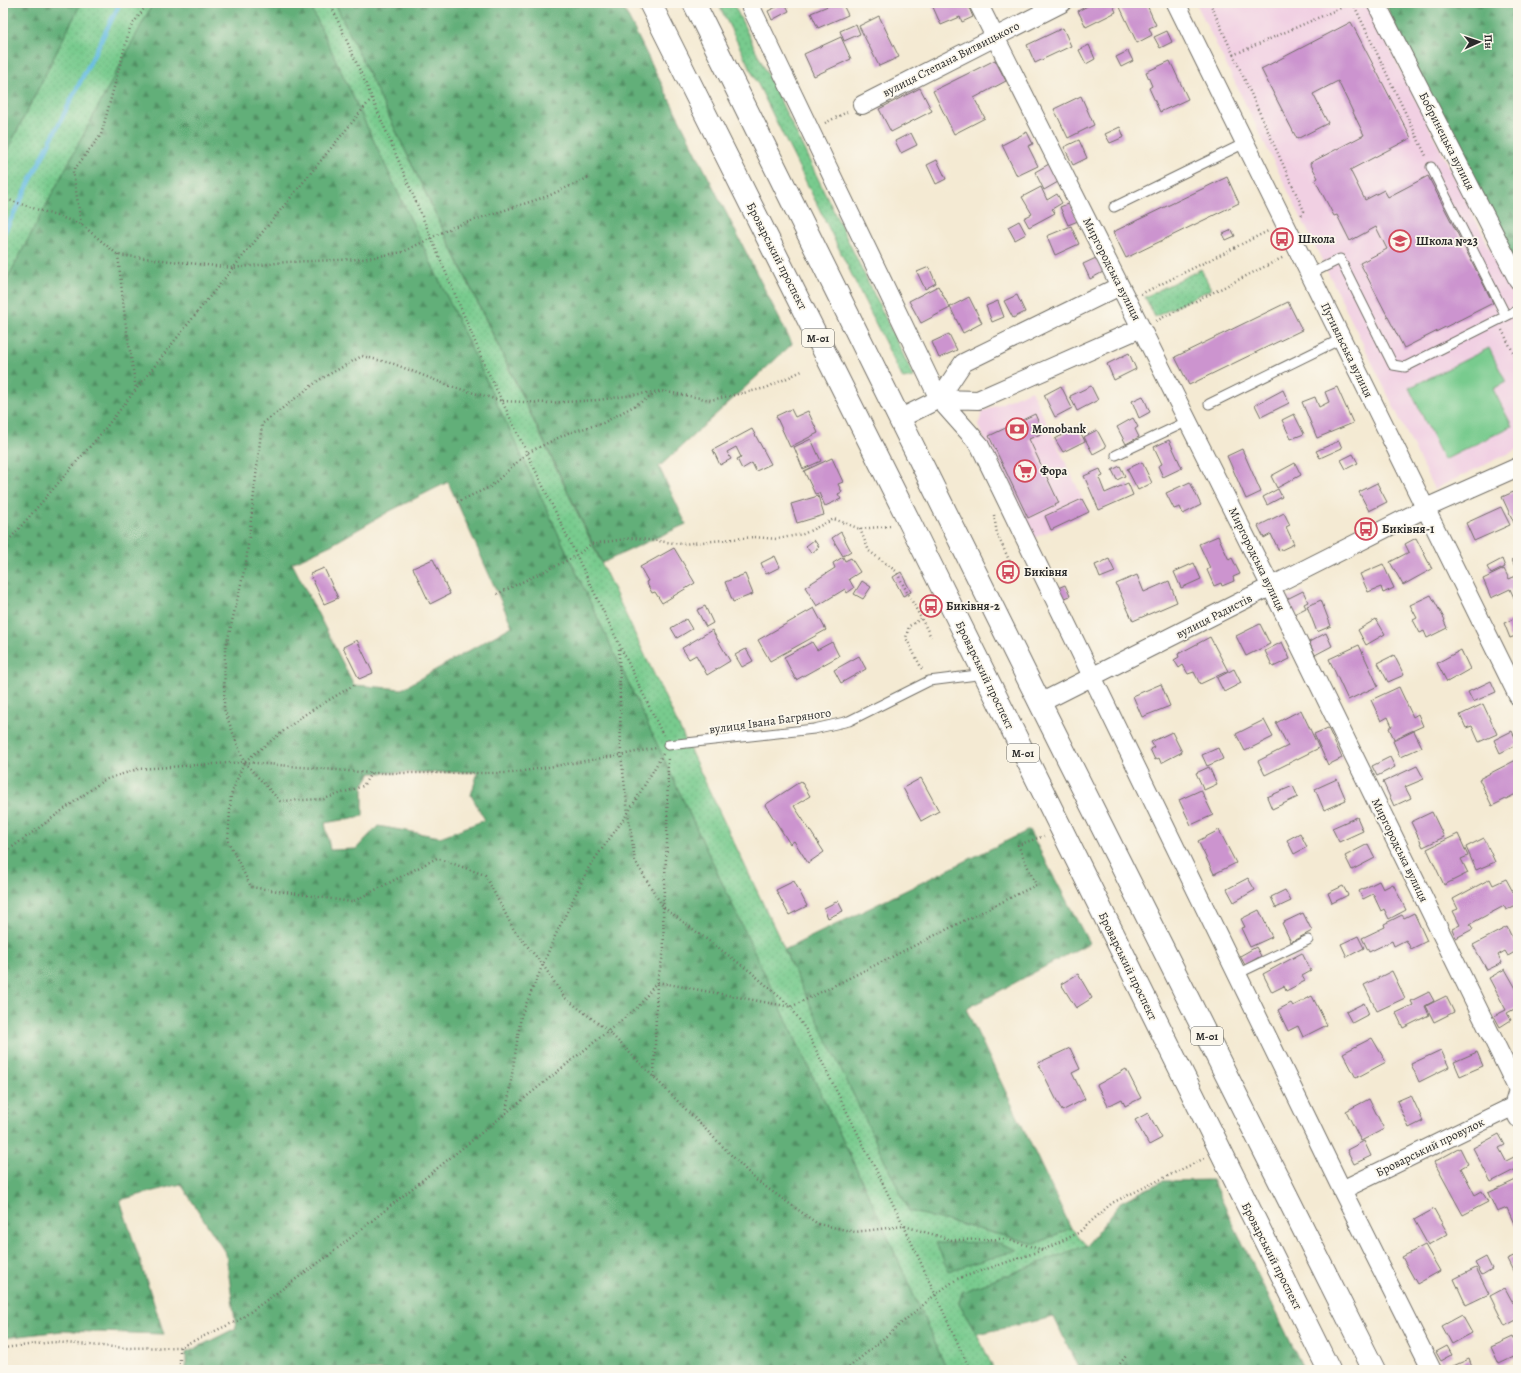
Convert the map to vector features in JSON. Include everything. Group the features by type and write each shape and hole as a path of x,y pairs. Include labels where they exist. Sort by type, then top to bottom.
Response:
{"highway":[{"name":"Броварський проспект","path":"650,3 1330,1370"},
{"name":"М-01","path":"694,3 1040,703 1374,1370"}],"street":[{"path":"749,3 939,399 979,444 1342,1190 1432,1370"},
{"name":"Миргородська вулиця","path":"978,3 1271,587 1518,1090 1516,1110"},
{"name":"вулиця Степана Витвицького","path":"862,105 1062,3"},
{"name":"Путивльська вулиця","path":"1176,3 1518,696"},
{"name":"Бобринецька вулиця","path":"1376,3 1518,280"},
{"path":"939,399 963,362 1124,293"},
{"path":"899,419 939,399 978,400 1141,328"},
{"name":"вулиця Радистів","path":"1040,703 1093,678 1426,508 1518,467"},
{"name":"Броварський провулок","path":"1342,1190 1516,1110"}],"lane":[{"path":"1114,207 1245,144"},
{"path":"1431,167 1506,316"},
{"path":"1310,274 1340,259 1393,365 1405,367 1518,310"},
{"path":"1209,404 1341,339"},
{"path":"1116,455 1188,420"},
{"name":"вулиця Івана Багряного","path":"668,745 814,729 849,721 929,681 984,674"},
{"path":"1237,974 1308,940"}],"path":[{"path":"81,224 73,171 101,135 130,28 148,3"},
{"path":"330,3 372,98 487,370 668,745 667,844 663,907 664,951 657,982 654,1077"},
{"path":"1124,293 1301,216 1304,211 1210,3"},
{"path":"1233,55 1352,3 1431,167"},
{"path":"3,547 99,436 233,268 372,98"},
{"path":"810,130 862,105"},
{"path":"3,198 81,224 118,255 233,268 286,262 362,259 403,252 453,227 548,196 590,178"},
{"path":"1141,328 1298,250"},
{"path":"118,255 125,320 136,389"},
{"path":"1497,321 1518,362"},
{"path":"371,773 363,786 324,799 280,801 244,762 224,710 225,651 246,563 262,424 319,380 362,356 394,364 450,386 502,401 548,403 598,400 661,391 711,400 766,388 802,371"},
{"path":"457,502 490,487 527,453 568,433 603,423 661,391"},
{"path":"1003,494 993,512 997,534 1010,562 1020,568"},
{"path":"497,594 576,556 591,544 633,538 682,544 754,537 777,539 803,534 834,519 860,529 911,525"},
{"path":"860,529 869,551 896,571 931,637"},
{"path":"921,619 909,626 906,638 929,681"},
{"path":"619,645 621,755 636,861 663,907 751,972 791,1006 806,1030 904,1226 970,1370"},
{"path":"354,685 304,715 244,762 231,795 228,841 251,887 352,902 437,858 485,875 514,930 543,965 564,997 608,1031 756,1180 818,1224 855,1232 904,1226 952,1240 1005,1239 1044,1250"},
{"path":"3,863 4,854 104,780 138,769 244,762 371,773 512,773 621,755 668,745"},
{"path":"506,1114 521,1016 555,936 589,867 628,812 668,745"},
{"path":"657,982 791,1006 1036,885 1018,845 1062,830"},
{"path":"3,1348 54,1342 126,1348 180,1347 239,1320 328,1256 506,1114 638,1007 657,982"},
{"path":"3,1078 7,1110 3,1216"},
{"path":"846,1370 936,1294 957,1279 1044,1250 1078,1233 1112,1203 1220,1151"},
{"path":"180,1347 180,1370"},
{"path":"1115,1370 1126,1356"}],"shaded area":[{"name":"Школа №23","path":"1196,3 1367,3 1518,304 1518,449 1434,489"},
{"path":"1031,390 1089,512 1032,539 978,426 982,412"}],"green space":[{"path":"3,3 81,3 3,159"},
{"path":"81,3 153,3 3,287 3,159"},
{"path":"153,3 309,3 877,1213 947,1370 186,1370 186,1353 236,1328 226,1254 181,1184 120,1200 164,1334 62,1331 3,1338 3,287","holes":["448,482 512,626 402,689 354,685 292,563 331,545 390,511","478,772 471,795 485,820 440,837 378,826 356,849 330,850 325,823 363,816 363,786 371,773"]},
{"path":"309,3 335,3 909,1211 1035,1244 1071,1228 1087,1245 962,1292 959,1303 977,1334 994,1370 947,1370 877,1213"},
{"path":"335,3 621,3 792,344 659,467 686,524 602,563"},
{"path":"718,3 733,3 914,377 903,379"},
{"path":"1386,3 1518,3 1518,270 1390,16"},
{"path":"1201,269 1211,289 1155,317 1145,297"},
{"path":"1489,348 1506,382 1493,389 1512,426 1444,460 1409,388"},
{"path":"1029,830 1089,943 966,1009 1071,1228 1035,1244 909,1211 784,950"},
{"path":"1212,1180 1304,1370 1079,1370 1054,1317 977,1334 959,1303 962,1292 1087,1245 1122,1201 1163,1181"},
{"path":"996,1242 1018,1250 948,1271 936,1243"}],"building":[{"path":"785,3 789,11 772,20 768,11"},
{"path":"835,3 842,3 848,15 818,28 811,13"},
{"path":"936,3 967,3 973,17 962,22 960,17 941,25 932,5"},
{"path":"1093,3 1112,3 1116,12 1086,27 1078,11"},
{"path":"1118,3 1146,3 1156,25 1149,28 1152,35 1137,43"},
{"path":"879,16 899,57 879,66 859,26"},
{"path":"1351,22 1411,138 1350,170 1365,200 1384,190 1388,197 1428,176 1493,303 1404,348 1360,263 1387,249 1376,227 1350,241 1337,215 1334,216 1315,180 1318,178 1310,163 1364,135 1338,81 1313,94 1328,123 1297,139 1261,69"},
{"path":"856,24 860,34 844,41 840,31"},
{"path":"1063,28 1071,46 1035,63 1027,45"},
{"path":"1167,31 1172,42 1160,48 1154,37"},
{"path":"841,37 851,59 814,76 804,54"},
{"path":"1089,45 1095,59 1086,64 1079,50"},
{"path":"1128,51 1133,61 1121,67 1116,57"},
{"path":"995,60 1006,81 974,98 985,118 954,134 933,91"},
{"path":"1170,61 1188,99 1160,112 1149,88 1152,86 1146,72"},
{"path":"920,88 932,111 891,132 879,109"},
{"path":"1081,96 1094,125 1068,138 1054,109"},
{"path":"1120,127 1124,137 1110,143 1105,134"},
{"path":"1027,132 1033,144 1028,146 1038,166 1017,176 1002,145"},
{"path":"911,133 917,145 901,153 895,141"},
{"path":"1079,140 1087,158 1073,165 1064,147"},
{"path":"937,160 946,179 936,184 927,165"},
{"path":"1049,164 1058,182 1044,190 1035,172"},
{"path":"1227,177 1239,203 1126,258 1113,232"},
{"path":"1041,187 1047,200 1057,194 1062,203 1052,209 1055,213 1029,227 1024,218 1032,214 1022,197"},
{"path":"1070,203 1078,221 1068,225 1060,207"},
{"path":"1019,221 1026,234 1015,240 1008,227"},
{"path":"1071,226 1079,244 1055,255 1047,236"},
{"path":"1232,230 1235,236 1226,240 1223,234"},
{"path":"1096,258 1103,272 1090,279 1083,264"},
{"path":"929,267 936,283 925,289 917,272"},
{"path":"938,286 950,308 921,323 909,301"},
{"path":"1017,295 1025,312 1013,318 1004,301"},
{"path":"969,297 982,323 963,333 950,307"},
{"path":"998,301 1004,317 992,322 986,306"},
{"path":"1288,302 1302,330 1189,385 1175,357"},
{"path":"949,334 957,350 939,358 932,342"},
{"path":"1129,353 1136,369 1114,380 1107,364"},
{"path":"1061,386 1072,408 1055,417 1044,395"},
{"path":"1091,386 1098,400 1077,411 1070,396"},
{"path":"1337,387 1353,423 1317,438 1302,402 1315,397 1319,407 1329,402 1325,392"},
{"path":"1283,390 1289,403 1261,417 1255,405"},
{"path":"1143,396 1150,412 1139,418 1132,401"},
{"path":"791,409 795,417 808,411 818,433 790,447 776,416"},
{"name":"Фора","path":"1035,414 1043,433 1029,439 1059,503 1028,518 989,436"},
{"path":"1294,414 1304,434 1291,439 1282,420"},
{"path":"1133,418 1138,427 1135,429 1139,437 1126,444 1117,427"},
{"path":"1077,427 1085,441 1063,452 1055,439"},
{"path":"752,429 771,464 756,471 752,463 742,469 737,459 741,457 736,447 727,452 731,459 720,465 713,450"},
{"path":"1097,430 1106,447 1093,454 1084,437"},
{"path":"811,439 821,461 803,469 794,447"},
{"path":"1169,440 1182,468 1163,477 1158,466 1162,464 1154,447"},
{"path":"1339,441 1342,448 1320,458 1316,451"},
{"path":"1242,449 1261,492 1246,499 1227,456"},
{"path":"1353,454 1358,463 1346,469 1341,460"},
{"path":"832,458 843,482 838,484 842,492 838,494 841,499 825,506 819,493 815,494 804,471"},
{"path":"1142,462 1152,483 1138,490 1127,469"},
{"path":"1295,463 1301,475 1277,488 1271,476"},
{"path":"1120,466 1125,476 1117,480 1112,470"},
{"path":"1100,469 1103,476 1099,478 1105,493 1128,483 1133,495 1099,510 1084,476"},
{"path":"1190,482 1201,505 1183,514 1180,507 1174,509 1166,493"},
{"path":"1377,483 1387,502 1369,511 1359,492"},
{"path":"1278,489 1282,497 1267,505 1263,497"},
{"path":"1518,490 1518,524 1515,525 1502,497"},
{"path":"818,496 824,515 797,523 791,504"},
{"path":"1082,499 1089,512 1051,530 1045,516"},
{"path":"1501,507 1510,525 1474,541 1466,523"},
{"path":"1284,513 1290,525 1286,527 1294,544 1279,551 1271,534 1264,538 1258,526"},
{"path":"841,532 851,551 843,556 832,538"},
{"path":"1218,536 1229,560 1232,558 1240,574 1233,577 1234,581 1222,586 1221,583 1214,586 1207,570 1210,568 1199,544"},
{"path":"1416,538 1432,569 1403,585 1390,562 1409,552 1405,544"},
{"path":"814,540 819,547 812,553 806,546"},
{"path":"674,548 695,583 662,603 655,592 652,593 646,582 648,581 640,567"},
{"path":"775,556 780,567 766,574 761,563"},
{"path":"843,557 845,561 851,558 860,572 849,579 854,588 847,593 845,589 817,606 805,587 835,568 833,563"},
{"path":"1518,557 1518,574 1512,560"},
{"path":"433,559 450,594 430,604 413,568"},
{"path":"1109,559 1115,572 1100,578 1095,565"},
{"path":"1502,559 1505,567 1491,574 1487,567"},
{"path":"1194,563 1201,579 1181,588 1174,572"},
{"path":"1383,564 1394,588 1383,593 1381,587 1368,592 1360,574"},
{"path":"324,568 338,598 324,604 310,574"},
{"path":"1504,569 1509,579 1516,576 1518,580 1518,601 1516,602 1510,589 1491,598 1483,579"},
{"path":"901,572 911,592 903,596 893,577"},
{"path":"745,574 753,594 733,602 725,582"},
{"path":"1137,575 1144,592 1169,581 1177,602 1133,621 1116,584"},
{"path":"862,581 871,587 863,599 854,594"},
{"path":"1065,585 1070,596 1063,599 1058,588"},
{"path":"1303,591 1308,602 1304,604 1306,608 1294,614 1287,599"},
{"path":"1431,595 1445,620 1444,621 1447,628 1427,638 1424,631 1420,633 1413,620 1417,618 1410,605"},
{"path":"1321,600 1331,626 1317,632 1307,606"},
{"path":"705,606 713,623 706,627 697,610"},
{"path":"814,608 826,630 770,661 758,640"},
{"path":"1518,617 1518,635 1510,638 1504,623"},
{"path":"686,619 692,629 677,638 671,628"},
{"path":"1376,619 1385,634 1366,645 1358,630"},
{"path":"1260,624 1270,644 1246,656 1236,636"},
{"path":"712,630 730,661 707,675 696,655 689,659 682,648"},
{"path":"1326,633 1332,646 1315,655 1309,642"},
{"path":"1210,637 1228,671 1200,684 1194,672 1188,674 1183,665 1179,668 1174,660 1179,657 1178,654"},
{"path":"357,640 373,673 359,679 343,647"},
{"path":"812,642 817,650 832,642 839,656 796,680 784,657"},
{"path":"1282,642 1290,659 1273,667 1265,651"},
{"path":"1359,645 1378,686 1348,700 1329,659"},
{"path":"746,649 753,661 742,667 735,655"},
{"path":"1461,650 1470,669 1447,682 1437,663"},
{"path":"1394,655 1404,675 1388,682 1378,663"},
{"path":"859,656 866,669 841,683 834,670"},
{"path":"1234,669 1241,683 1224,692 1217,678"},
{"path":"1491,681 1496,692 1473,702 1468,692"},
{"path":"1161,684 1170,706 1142,717 1133,696"},
{"path":"1399,687 1413,717 1418,714 1423,726 1394,739 1389,728 1392,726 1388,717 1381,721 1371,700"},
{"path":"1483,704 1497,734 1479,742 1472,726 1466,728 1460,715"},
{"path":"1301,710 1319,748 1265,775 1258,761 1288,746 1276,723"},
{"path":"1264,720 1273,737 1245,751 1236,734"},
{"path":"1328,728 1342,758 1328,765 1314,734"},
{"path":"1414,731 1422,747 1400,757 1393,741"},
{"path":"1512,731 1518,744 1500,753 1494,740"},
{"path":"1172,732 1182,752 1161,763 1159,758 1155,760 1150,749 1154,747 1151,742"},
{"path":"1218,748 1223,759 1207,766 1202,755"},
{"path":"1390,757 1395,767 1377,776 1372,766"},
{"path":"1518,759 1518,793 1492,806 1479,779"},
{"path":"1417,766 1424,779 1405,787 1411,798 1394,806 1383,782"},
{"path":"1209,767 1217,784 1204,790 1196,773"},
{"path":"921,778 939,811 921,821 903,788"},
{"path":"1337,779 1346,800 1324,810 1315,789"},
{"path":"801,781 810,796 794,806 824,852 808,863 794,841 790,844 765,805"},
{"path":"1293,786 1298,797 1272,809 1267,797"},
{"path":"1201,790 1213,815 1191,825 1179,800"},
{"path":"1432,812 1444,837 1423,847 1411,822"},
{"path":"1357,817 1363,831 1339,842 1332,828"},
{"path":"1219,830 1236,863 1214,874 1198,841"},
{"path":"1300,833 1307,847 1294,854 1287,840"},
{"path":"1458,834 1468,856 1461,859 1468,873 1444,885 1427,849"},
{"path":"1484,838 1495,862 1476,870 1466,847"},
{"path":"1368,844 1375,858 1352,870 1345,856"},
{"path":"1248,878 1255,890 1234,902 1227,889"},
{"path":"1490,879 1493,885 1506,879 1518,901 1518,904 1506,910 1504,906 1470,924 1473,929 1456,938 1452,929 1460,925 1453,911 1458,909 1453,899"},
{"path":"794,881 807,906 789,915 776,890"},
{"path":"1379,881 1383,889 1393,884 1406,910 1389,919 1384,909 1381,911 1373,894 1363,899 1359,891"},
{"path":"1343,886 1348,895 1332,903 1328,893"},
{"path":"1285,890 1291,901 1276,908 1271,897"},
{"path":"838,901 843,911 828,918 824,908"},
{"path":"1259,910 1272,937 1250,947 1241,928 1245,927 1241,919"},
{"path":"1303,913 1312,931 1291,942 1282,923"},
{"path":"1414,913 1427,941 1411,949 1406,940 1394,946 1392,941 1369,952 1362,938 1385,927 1384,924 1402,915 1404,918"},
{"path":"1507,927 1518,950 1508,956 1505,951 1498,955 1502,963 1487,970 1473,945"},
{"path":"1358,936 1364,948 1347,957 1341,944"},
{"path":"1256,947 1261,956 1245,965 1240,956"},
{"path":"1302,953 1311,971 1302,976 1305,981 1286,991 1284,986 1272,992 1263,974"},
{"path":"1505,969 1518,992 1518,1007 1507,1013 1511,1020 1500,1027 1494,1016 1506,1010 1489,978"},
{"path":"1392,971 1405,998 1377,1011 1364,985"},
{"path":"1078,974 1092,998 1076,1008 1061,984"},
{"path":"1429,992 1434,1001 1425,1006 1429,1015 1403,1028 1396,1013 1413,1005 1411,1001"},
{"path":"1312,996 1327,1025 1303,1037 1298,1026 1288,1031 1278,1010 1291,1003 1293,1006"},
{"path":"1446,996 1454,1012 1434,1022 1426,1006"},
{"path":"1364,1003 1369,1014 1352,1023 1346,1012"},
{"path":"1372,1038 1386,1062 1356,1078 1343,1053"},
{"path":"1070,1048 1080,1069 1072,1073 1085,1099 1062,1111 1038,1063"},
{"path":"1441,1050 1449,1067 1419,1082 1411,1064"},
{"path":"1477,1052 1483,1066 1460,1076 1454,1062"},
{"path":"1126,1069 1141,1098 1125,1106 1122,1099 1108,1106 1097,1085"},
{"path":"1411,1095 1423,1121 1409,1128 1397,1101"},
{"path":"1369,1099 1384,1129 1361,1141 1346,1111"},
{"path":"1148,1113 1162,1138 1149,1145 1135,1120"},
{"path":"1499,1134 1505,1145 1499,1148 1506,1161 1514,1157 1518,1164 1518,1168 1491,1182 1473,1148"},
{"path":"1364,1141 1371,1156 1354,1164 1347,1150"},
{"path":"1460,1148 1468,1164 1461,1168 1475,1195 1482,1191 1488,1202 1463,1215 1434,1162"},
{"path":"1518,1179 1518,1225 1515,1226 1507,1208 1497,1212 1488,1193"},
{"path":"1434,1209 1448,1234 1428,1245 1414,1220"},
{"path":"1425,1245 1440,1271 1417,1284 1402,1257"},
{"path":"1518,1254 1518,1281 1507,1259"},
{"path":"1486,1257 1492,1269 1482,1275 1475,1263"},
{"path":"1476,1268 1489,1294 1466,1305 1454,1279"},
{"path":"1505,1288 1518,1312 1518,1319 1505,1326 1490,1296"},
{"path":"1462,1315 1472,1333 1452,1344 1442,1326"},
{"path":"1513,1337 1518,1347 1518,1355 1499,1364 1491,1347"},
{"path":"1447,1346 1452,1355 1441,1361 1436,1352"},
{"path":"1469,1359 1473,1370 1452,1370 1451,1367"}],"waterway":[{"path":"3,235 120,3"}],"place":[{"name":"Школа","path":"1282,239"},
{"name":"Школа №23","path":"1400,241"},
{"name":"Monobank","path":"1017,429"},
{"name":"Фора","path":"1025,471"},
{"name":"Бикiвня-1","path":"1366,529"},
{"name":"Бикiвня","path":"1008,572"},
{"name":"Бикiвня-2","path":"931,606"}]}
